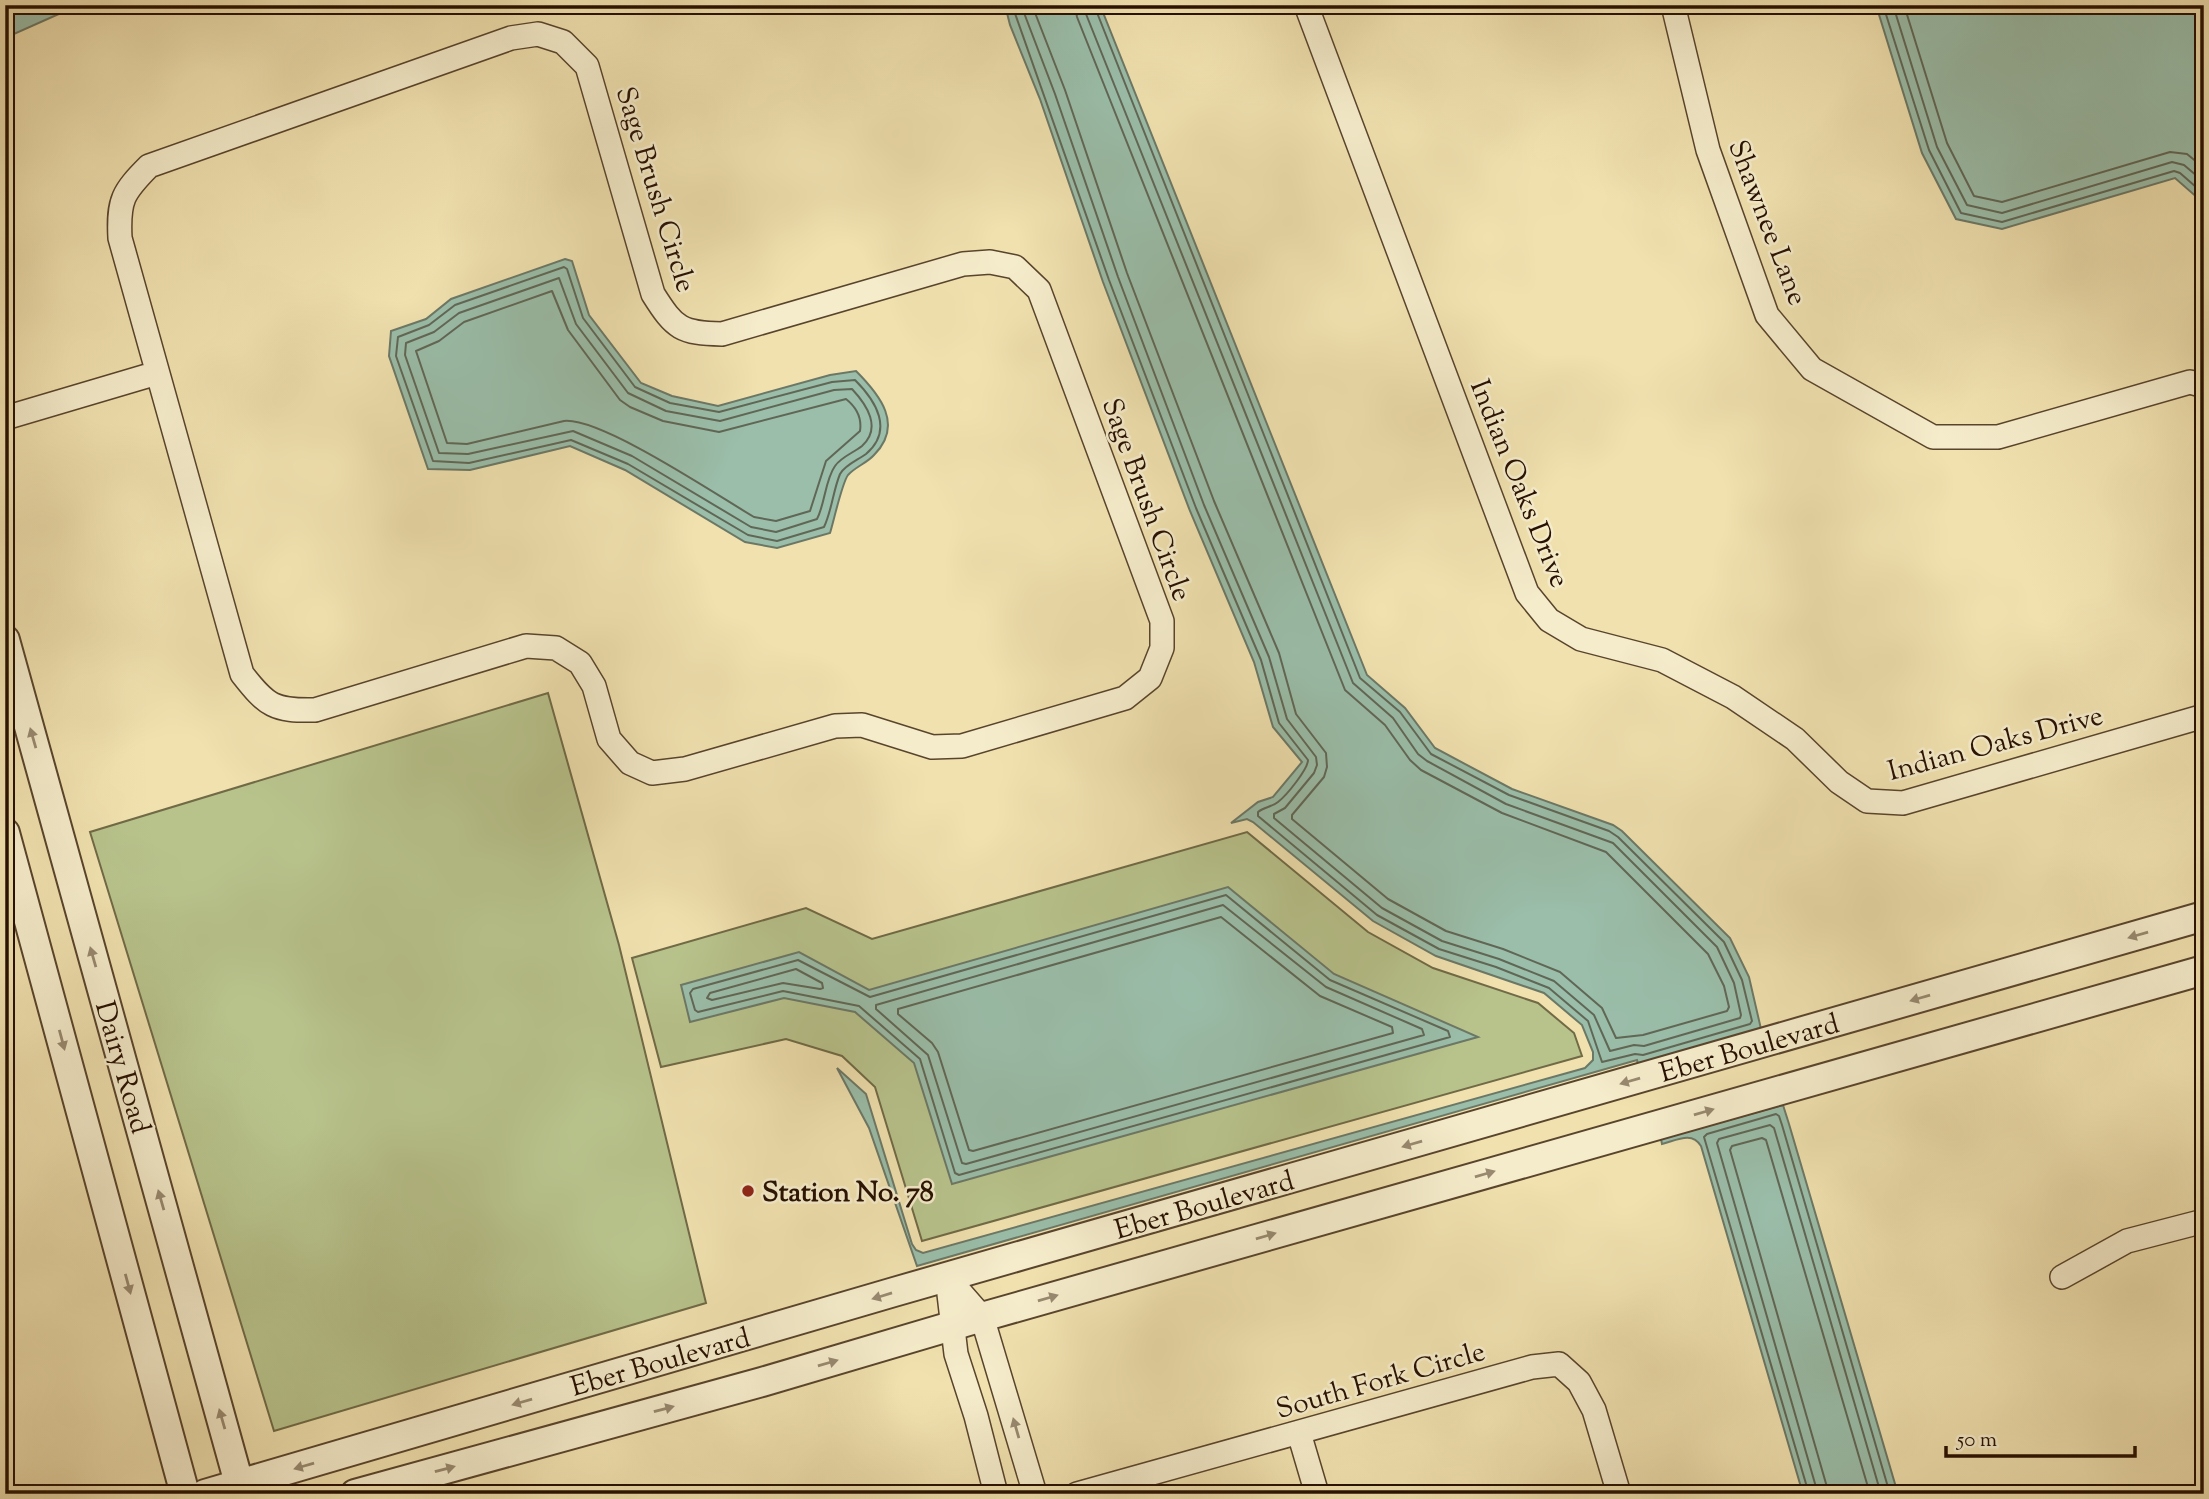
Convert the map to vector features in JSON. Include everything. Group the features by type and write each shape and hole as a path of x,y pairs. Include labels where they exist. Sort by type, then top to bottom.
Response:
{"street":[{"name":"Indian Oaks Drive","path":"1306,5 1527,593 1549,620 1581,639 1662,660 1733,697 1795,740 1839,782 1867,802 1903,803 2204,716"},
{"name":"Shawnee Lane","path":"1673,5 1708,150 1767,315 1812,369 1933,437 1998,437 2190,382 2204,386"},
{"name":"Sage Brush Circle","path":"538,34 563,42 587,66 653,294 669,320 691,333 722,334 963,264 990,262 1015,267 1039,290 1162,621 1162,648 1150,678 1125,698 962,746 932,747 862,725 835,726 685,769 652,773 630,762 609,739 594,686 580,663 556,648 526,646 315,710 287,711 262,700 242,674 157,373 120,238 118,216 125,190 149,166 510,38 538,34"},
{"path":"5,418 157,373"},
{"name":"Dairy Road","path":"5,640 241,1489"},
{"name":"Dairy Road","path":"5,833 186,1494"},
{"name":"Eber Boulevard","path":"205,1494 241,1489 947,1278 2204,916"},
{"name":"Eber Boulevard","path":"355,1494 762,1382 953,1325 2204,970"},
{"path":"2062,1277 2127,1241 2204,1221"},
{"path":"947,1278 982,1317 1035,1494"},
{"path":"947,1278 956,1354 976,1416 996,1494"},
{"name":"South Fork Circle","path":"1077,1494 1532,1367 1559,1364 1578,1382 1594,1410 1619,1494"},
{"path":"1299,1433 1317,1494"}],"green space":[{"path":"548,693 619,945 706,1303 274,1431 90,832"},
{"path":"1247,832 1368,932 1433,968 1538,1003 1574,1033 1582,1056 922,1241 875,1087 842,1056 786,1039 661,1067 632,958 806,908 872,939"}],"water":[{"path":"5,5 79,5 5,38"},
{"path":"1005,5 1100,5 1367,675 1405,708 1435,748 1512,789 1613,825 1622,831 1730,938 1749,977 1761,1029 1638,1064 1637,1060 917,1266 869,1128 837,1068 866,1094 912,1244 916,1250 923,1253 1585,1068 1593,1060 1593,1052 1582,1025 1544,993 1436,956 1373,921 1253,822 1247,819 1231,823 1258,802 1273,797 1302,762 1273,727 1254,662 1190,511 1103,282"},
{"path":"1876,5 2204,5 2204,211 2199,199 2175,178 2002,229 1956,219 1922,153"},
{"path":"565,259 572,261 589,315 641,383 672,396 718,406 830,375 856,371 880,400 888,422 887,433 883,444 874,455 848,475 830,533 777,548 745,542 625,470 570,446 470,470 428,469 389,356 391,331 426,319 451,299"},
{"path":"1228,887 1334,974 1478,1037 952,1184 914,1063 855,1012 784,998 690,1022 681,985 799,952 869,990"},
{"path":"1783,1105 1898,1494 1803,1494 1701,1146 1689,1138 1662,1144 1661,1139"}],"place":[{"name":"Station No. 78","path":"748,1191"}]}
